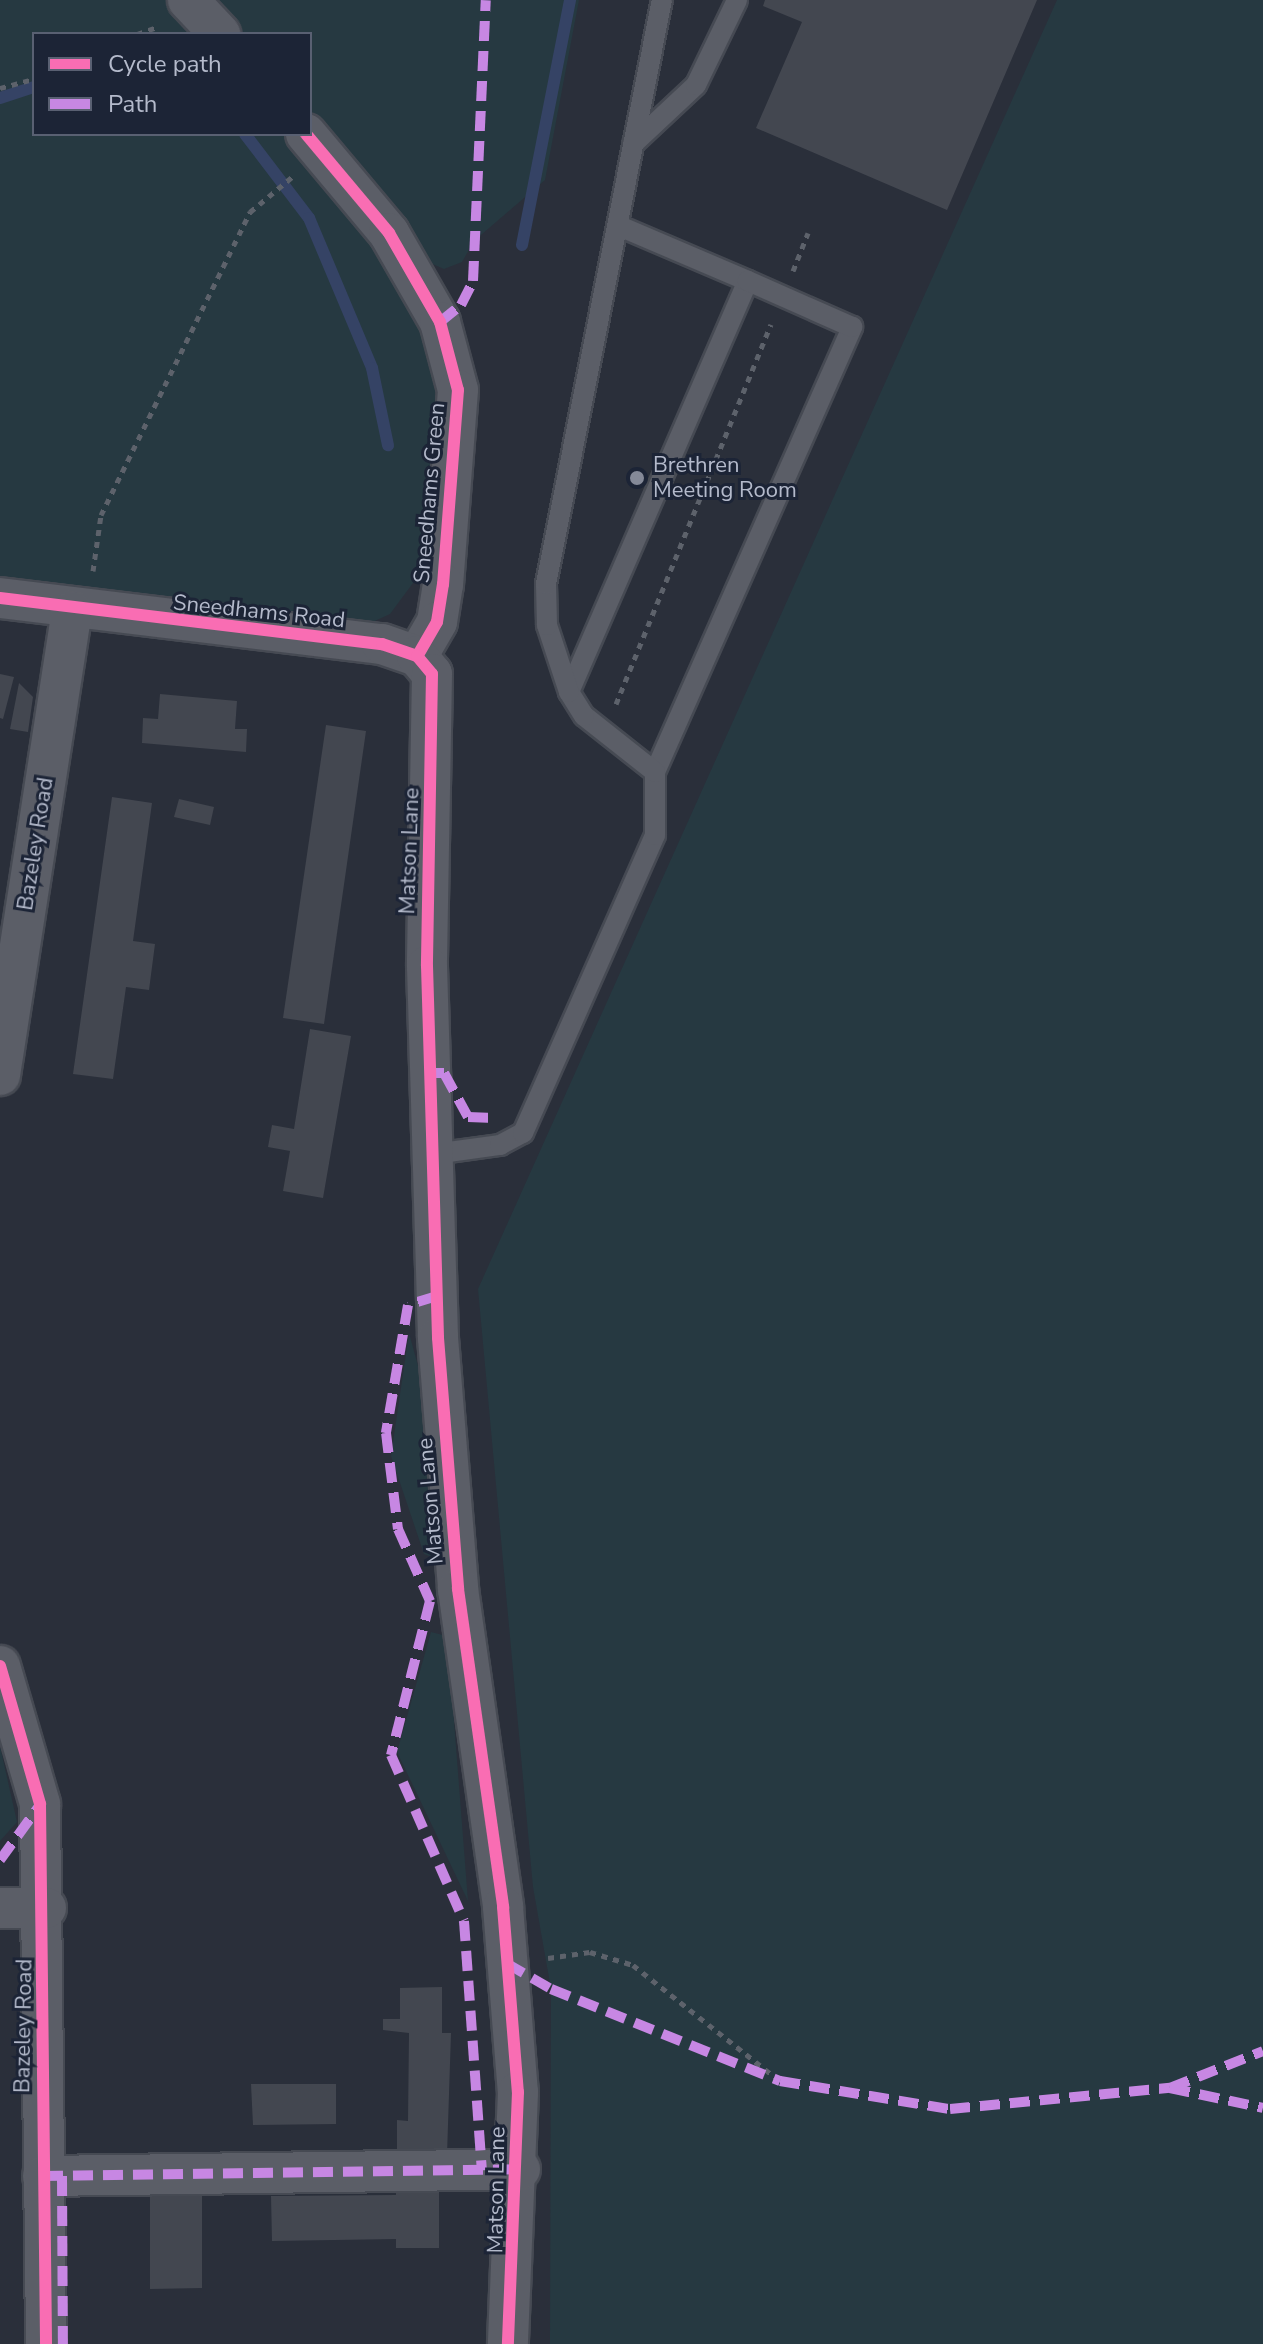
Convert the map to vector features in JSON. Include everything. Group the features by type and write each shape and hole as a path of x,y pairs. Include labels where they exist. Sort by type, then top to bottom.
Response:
{"street":[{"path":"188,0 218,32"},
{"name":"Sneedhams Green","path":"312,141 389,233 440,322 458,390 443,584 437,622 417,656"},
{"name":"Sneedhams Road","path":"0,598 72,612 382,644 417,656"},
{"name":"Bazeley Road","path":"0,1075 72,612"},
{"name":"Matson Lane","path":"417,656 432,674 435,707 427,966 438,1338 457,1573 503,1907 520,2169 508,2344"},
{"name":"Bazeley Road","path":"0,1666 40,1804 46,1908 43,2176 46,2344"},
{"path":"0,1908 46,1908"},
{"path":"43,2176 520,2169"}],"lane":[{"path":"655,772 605,731 569,692 547,625 546,584 662,0"},
{"path":"633,144 696,85 737,0"},
{"path":"434,1154 500,1145 523,1133 655,835 655,772 852,327 617,225"},
{"path":"569,692 748,281"}],"path":[{"path":"0,88 32,80"},
{"path":"72,612 89,597 101,515 250,212 312,141"},
{"path":"605,731 808,233"},
{"path":"542,1960 577,1951 633,1965 780,2081"}],"shaded area":[{"path":"0,0 180,0 209,32 32,32 32,136 301,136 344,190 444,360 423,551 413,583 390,614 366,625 0,580"},
{"path":"205,0 579,0 545,180 474,241 462,262 444,269 423,260 312,118 312,32 234,32"},
{"path":"1057,0 1263,0 1263,2344 550,2344 551,1989 533,1887 478,1289"},
{"path":"409,1333 423,1384 432,1557 424,1554 391,1456"},
{"path":"431,1632 443,1635 450,1670 468,1901 397,1752"},
{"path":"0,1746 17,1822 0,1841"}],"building":[{"path":"765,0 1037,0 947,210 756,128 802,22 763,6"},
{"path":"0,674 14,677 3,719 0,718"},
{"path":"19,683 33,697 28,732 10,729"},
{"path":"160,694 237,701 235,729 247,729 246,752 142,743 143,718 158,719"},
{"path":"326,725 366,731 324,1024 283,1018"},
{"path":"112,797 152,803 133,941 155,944 149,990 126,987 113,1079 73,1074"},
{"path":"179,799 214,807 210,825 174,817"},
{"path":"310,1029 351,1036 323,1198 283,1191 290,1151 268,1147 272,1125 294,1129"},
{"path":"442,1987 442,2033 451,2033 447,2155 397,2154 397,2120 408,2121 409,2033 383,2030 383,2019 400,2019 400,1988"},
{"path":"251,2084 336,2084 336,2124 253,2125"},
{"path":"396,2185 439,2185 439,2248 396,2248 396,2239 272,2241 271,2196 396,2195"},
{"path":"150,2187 202,2187 202,2288 150,2289"}],"waterway":[{"path":"522,245 570,0"},
{"path":"0,98 32,88"},
{"path":"247,136 309,218 372,368 388,445"}],"marked path":[{"path":"440,322 461,305 473,281 486,0"},
{"path":"430,1073 444,1073 468,1117 494,1118"},
{"path":"437,1296 408,1305 386,1433 398,1529 430,1601 391,1755 464,1921 482,2170"},
{"path":"0,1860 40,1805"},
{"path":"506,1963 551,1989 780,2081 950,2109 1170,2088 1263,2051"},
{"path":"1170,2088 1263,2108"},
{"path":"43,2176 519,2169"},
{"path":"62,2176 63,2344"}],"cycle path":[{"path":"308,136 389,233 440,322 458,390 443,584 437,622 417,656"},
{"path":"0,598 382,644 417,656 432,674 427,966 438,1338 458,1589 503,1907 518,2092 508,2344"},
{"path":"0,1666 40,1804 46,2344"}],"place":[{"name":"Brethren Meeting Room","path":"637,478"}]}
